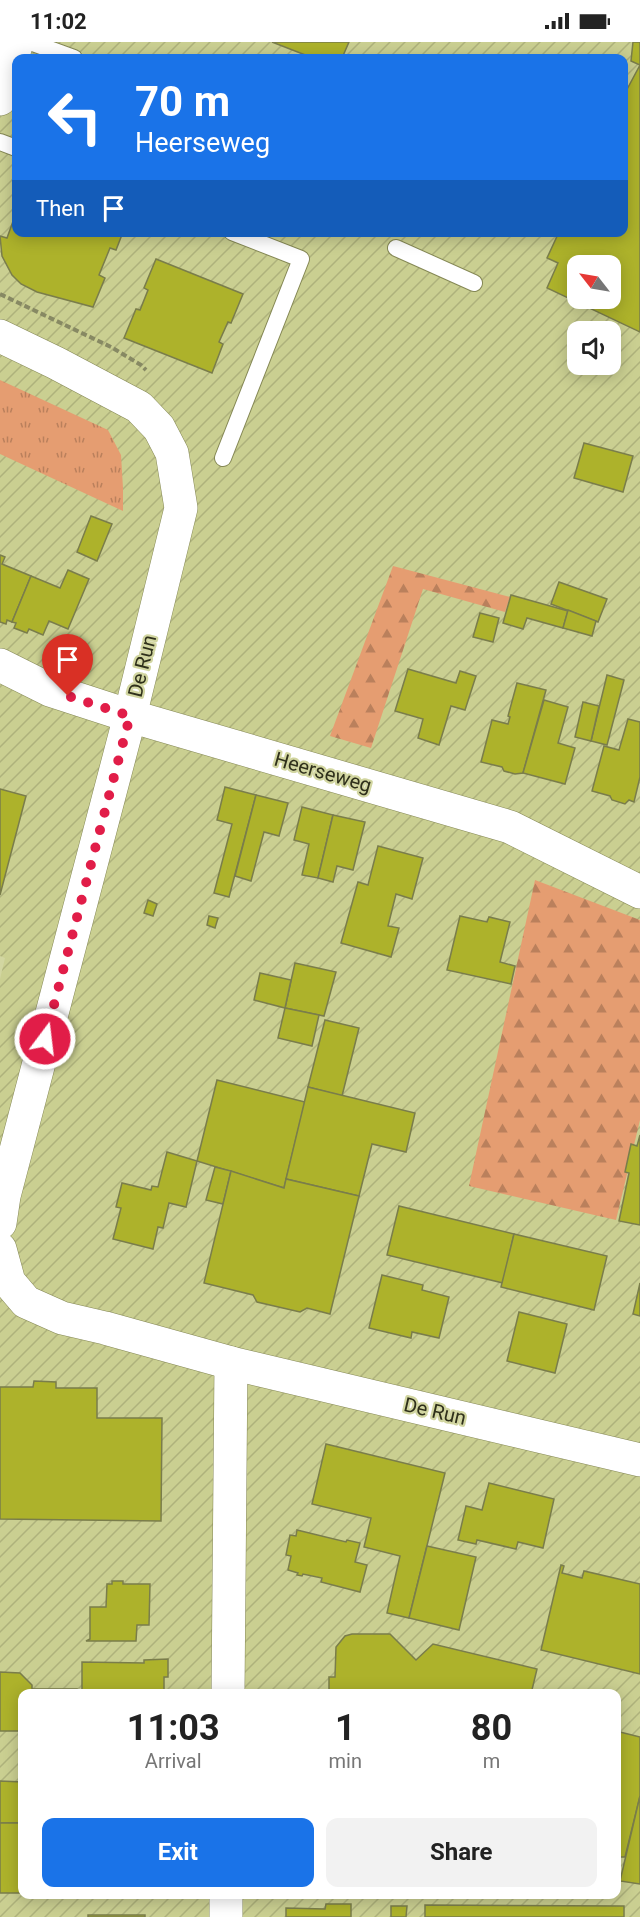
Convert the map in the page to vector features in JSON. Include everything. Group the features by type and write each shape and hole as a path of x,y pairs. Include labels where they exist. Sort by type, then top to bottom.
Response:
{"street":[{"path":"0,99 12,59"},
{"name":"De Run","path":"0,336 139,407 159,428 172,453 181,508 130,716 4,1196 0,1223"},
{"name":"Heerseweg","path":"0,666 50,690 130,716 510,827 640,892"},
{"name":"De Run","path":"0,1249 9,1282 26,1302 62,1318 231,1363 640,1460"},
{"path":"228,1689 231,1363"},
{"path":"226,1899 226,1917"}],"lane":[{"path":"30,42 63,54"},
{"path":"223,458 301,259 245,237"},
{"path":"396,248 474,283"}],"shaded area":[{"path":"0,42 640,42 640,1917 0,1917 0,979 5,958 0,956"}],"green space":[{"path":"0,380 108,430 121,455 123,511 0,454"},
{"path":"393,566 510,597 505,612 423,589 371,748 330,736"},
{"path":"535,880 640,920 640,1120 616,1220 469,1186"}],"building":[{"path":"272,42 349,42 344,54 303,54"},
{"path":"633,42 640,42 640,65 631,61"},
{"path":"640,65 640,332 621,321 591,309 621,309 621,255 567,255 567,297 547,288 558,263 547,258 557,237 628,237 628,88"},
{"path":"12,224 12,237 121,237 116,250 110,248 99,275 105,278 93,307 37,292 21,284 12,275 2,256 0,236 7,238"},
{"path":"156,259 243,294 231,323 228,322 219,342 223,344 212,373 124,338 136,309 140,310 148,290 144,288"},
{"path":"584,443 633,456 623,492 574,478"},
{"path":"91,516 112,524 97,561 77,552"},
{"path":"0,555 5,557 2,564 31,576 12,622 7,620 6,624 0,622"},
{"path":"68,570 89,579 68,629 49,621 43,635 29,629 27,633 14,628 16,623 12,622 31,576 60,588"},
{"path":"559,582 607,599 598,622 551,604"},
{"path":"511,595 568,611 563,628 527,618 523,629 503,623"},
{"path":"568,610 596,621 592,636 563,628"},
{"path":"480,613 499,618 493,642 473,637"},
{"path":"408,669 456,683 460,671 476,676 465,710 451,706 439,745 418,738 423,719 395,711"},
{"path":"607,675 624,680 607,745 591,741"},
{"path":"517,683 546,690 523,773 515,774 504,771 502,767 481,762 492,720 508,724"},
{"path":"544,700 568,707 558,743 575,748 565,784 523,773"},
{"path":"583,702 599,706 591,741 575,737"},
{"path":"628,719 640,722 640,777 634,802 629,800 625,804 612,800 610,796 592,791 604,746 619,750"},
{"path":"225,787 256,795 229,897 214,893 232,824 217,820"},
{"path":"0,789 26,796 0,895"},
{"path":"256,795 288,803 279,836 264,832 251,881 235,876"},
{"path":"302,807 333,815 318,878 302,875 309,844 294,840"},
{"path":"333,815 365,822 353,870 337,866 333,882 318,878"},
{"path":"378,846 423,858 412,899 396,894 388,926 399,928 391,957 341,943 358,882 368,885"},
{"path":"148,900 157,904 153,916 144,913"},
{"path":"209,916 218,918 215,928 207,925"},
{"path":"460,916 487,922 489,917 510,922 500,962 515,966 511,984 447,970"},
{"path":"295,963 336,972 324,1016 285,1008"},
{"path":"260,973 291,980 285,1008 254,1000"},
{"path":"285,1008 319,1015 312,1046 278,1038"},
{"path":"325,1020 359,1028 342,1096 308,1087"},
{"path":"217,1080 305,1102 284,1188 197,1161"},
{"path":"308,1087 415,1113 406,1152 372,1144 359,1196 286,1179"},
{"path":"640,1135 640,1225 619,1221 629,1173 625,1172 631,1144 637,1146"},
{"path":"167,1152 197,1161 186,1207 169,1203 163,1228 158,1227 153,1249 113,1239 121,1208 116,1207 122,1183 151,1190 152,1186 158,1187"},
{"path":"215,1167 231,1171 223,1204 206,1200"},
{"path":"231,1171 284,1188 286,1179 359,1196 330,1314 307,1308 300,1312 257,1302 253,1295 204,1283"},
{"path":"399,1206 514,1234 503,1283 387,1255"},
{"path":"514,1234 607,1256 594,1310 501,1287"},
{"path":"382,1275 423,1285 422,1290 449,1297 439,1338 412,1332 411,1338 369,1328"},
{"path":"640,1283 640,1316 633,1314"},
{"path":"519,1312 567,1324 555,1373 507,1361"},
{"path":"34,1381 56,1382 56,1388 97,1388 97,1418 162,1418 161,1521 0,1519 0,1387 33,1387"},
{"path":"326,1444 445,1473 409,1618 387,1613 400,1556 364,1547 371,1518 312,1504"},
{"path":"489,1483 554,1499 543,1548 518,1542 516,1549 477,1540 476,1544 458,1540 466,1506 482,1510"},
{"path":"297,1530 346,1542 347,1540 360,1543 355,1562 367,1565 360,1592 321,1582 322,1578 297,1575 298,1573 288,1570 291,1556 286,1555 290,1535 296,1536"},
{"path":"427,1546 476,1557 459,1630 409,1618"},
{"path":"561,1565 564,1566 562,1573 582,1578 584,1571 640,1584 640,1674 541,1650"},
{"path":"112,1581 123,1581 123,1584 150,1584 149,1625 137,1625 136,1641 86,1641 90,1639 90,1607 106,1607 107,1584 112,1584"},
{"path":"390,1634 416,1660 433,1644 537,1669 532,1689 329,1689 329,1677 335,1677 336,1647 345,1636"},
{"path":"168,1659 168,1677 164,1677 164,1689 82,1689 82,1662 144,1663 144,1660"},
{"path":"0,1672 20,1673 32,1685 32,1689 18,1689 18,1731 0,1731"},
{"path":"621,1732 640,1737 640,1796 625,1857 621,1857"},
{"path":"0,1781 18,1782 18,1823 0,1823"},
{"path":"640,1796 640,1884 621,1881"},
{"path":"0,1823 18,1823 18,1893 0,1893"},
{"path":"326,1904 351,1904 351,1917 286,1917 286,1908 325,1909"},
{"path":"425,1905 624,1906 624,1917 425,1917"},
{"path":"391,1906 407,1906 406,1917 391,1917"},
{"path":"88,1915 145,1915 145,1917 88,1917"}],"route":[{"path":"45,1039 130,716 68,696"}]}
